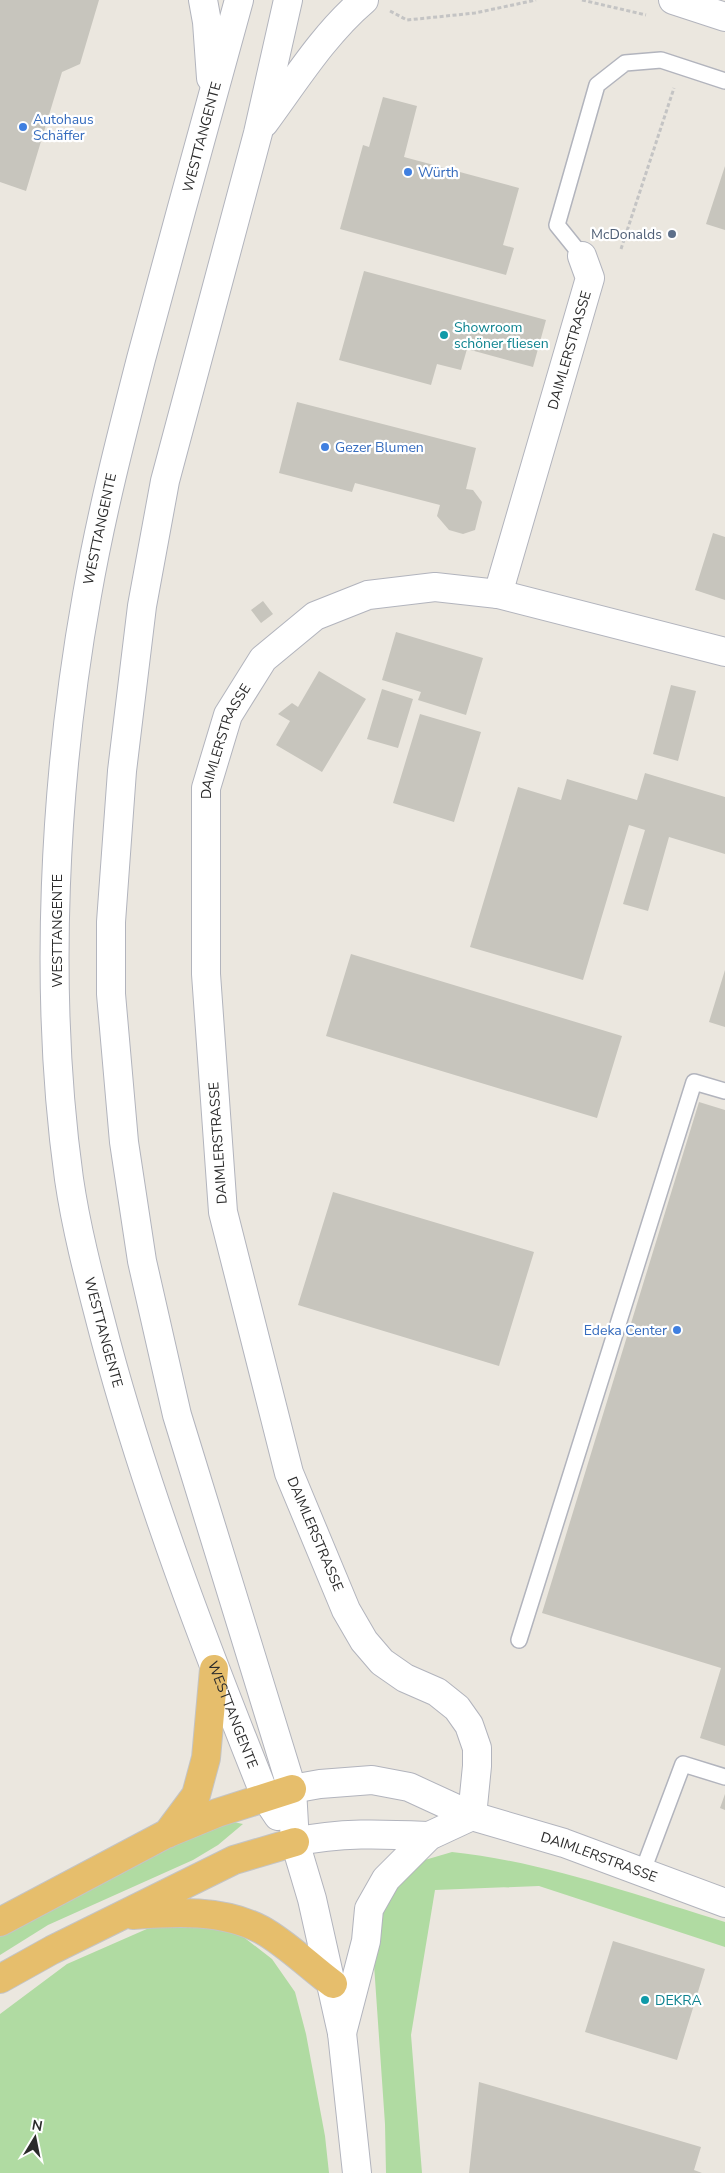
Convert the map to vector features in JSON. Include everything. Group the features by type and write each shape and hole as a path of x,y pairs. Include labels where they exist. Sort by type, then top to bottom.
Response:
{"highway":[{"path":"166,1834 196,1795 206,1758 214,1670"},
{"path":"0,1922 166,1834 217,1812 292,1789"},
{"path":"0,1979 119,1916 234,1860 295,1842"},
{"path":"119,1916 174,1912 201,1913 242,1922 261,1930 276,1940 332,1984"}],"main road":[{"path":"203,0 207,22 212,98"},
{"name":"WESTTANGENTE","path":"239,0 110,482 87,596 65,755 56,889 57,1053 69,1180 86,1264 126,1418 214,1670 266,1798 295,1842"},
{"name":"WESTTANGENTE","path":"288,0 258,132 164,482 142,606 122,771 111,922 111,994 124,1142 144,1271 177,1415 292,1789 295,1842 312,1898 342,2033 357,2173"},
{"path":"674,0 725,16"},
{"path":"258,132 324,42 348,14 375,4"},
{"name":"DAIMLERSTRASSE","path":"498,594 590,278 582,256"},
{"name":"DAIMLERSTRASSE","path":"472,1816 476,1786 477,1748 469,1724 457,1708 437,1692 405,1678 390,1667 364,1641 346,1610 289,1473 223,1212 206,974 206,788 228,716 263,659 316,616 368,595 435,587 498,594 725,652"},
{"name":"DAIMLERSTRASSE","path":"292,1789 320,1784 372,1780 408,1787 472,1816 564,1843 725,1903"},
{"path":"342,2033 366,1941 369,1908 386,1879 429,1836 472,1816"},
{"path":"295,1842 322,1836 351,1834 429,1836"}],"lane":[{"name":"DAIMLERSTRASSE","path":"582,256 557,226 597,85 625,63 661,60 682,66"},
{"path":"682,66 725,81"},
{"path":"519,1640 694,1082 725,1092"},
{"path":"642,1873 684,1764 725,1777"}],"path":[{"path":"375,4 407,20 475,13 536,0"},
{"path":"621,249 682,66"}],"green space":[{"path":"229,1821 243,1824 218,1845 193,1860 48,1925 0,1955 0,1932 186,1834"},
{"path":"452,1852 520,1863 555,1871 725,1922 725,1947 539,1886 435,1890 411,2035 422,2173 386,2173 385,2124 373,1950 381,1898 418,1862"},
{"path":"199,1922 237,1932 272,1959 295,1992 306,2034 325,2136 329,2173 0,2173 0,2014 67,1964 149,1928"}],"building":[{"name":"Autohaus Schäffer","path":"0,0 99,0 80,64 62,72 26,191 0,182"},
{"name":"Würth","path":"383,97 417,106 404,157 519,188 503,245 514,248 506,275 340,229 363,145 369,147"},
{"path":"725,166 725,230 706,224"},
{"name":"Showroom schöner fliesen","path":"364,271 546,320 533,367 467,349 461,370 437,364 431,385 339,360"},
{"path":"297,402 476,448 466,489 473,490 482,502 475,530 463,534 449,530 437,516 440,505 355,483 352,492 279,473"},
{"path":"713,533 725,537 725,600 695,590"},
{"path":"263,601 273,614 261,623 251,610"},
{"path":"396,632 483,658 466,715 418,700 421,692 382,680"},
{"path":"319,671 366,699 322,772 276,745 290,721 278,714 292,703 298,707"},
{"path":"671,685 696,691 678,761 653,754"},
{"path":"382,689 413,699 398,748 367,739"},
{"path":"420,714 481,732 454,822 393,803"},
{"path":"645,773 725,797 725,854 669,837 648,911 623,904 645,830 629,825 583,980 470,947 518,787 561,800 567,779 637,800"},
{"path":"351,954 622,1036 597,1118 326,1036"},
{"path":"725,970 725,1027 709,1022"},
{"name":"Edeka Center","path":"699,1102 725,1110 725,1746 700,1738 721,1668 542,1613"},
{"path":"333,1192 534,1252 499,1366 298,1305"},
{"path":"725,1794 725,1810 720,1808"},
{"name":"DEKRA","path":"613,1941 705,1969 677,2060 585,2032"},
{"path":"479,2082 701,2147 694,2170 702,2173 469,2173"}],"place":[{"name":"Autohaus Schäffer","path":"23,127"},
{"name":"Würth","path":"408,172"},
{"name":"McDonalds","path":"672,234"},
{"name":"Showroom schöner fliesen","path":"444,335"},
{"name":"Gezer Blumen","path":"325,447"},
{"name":"Edeka Center","path":"677,1330"},
{"name":"DEKRA","path":"645,2000"}]}
